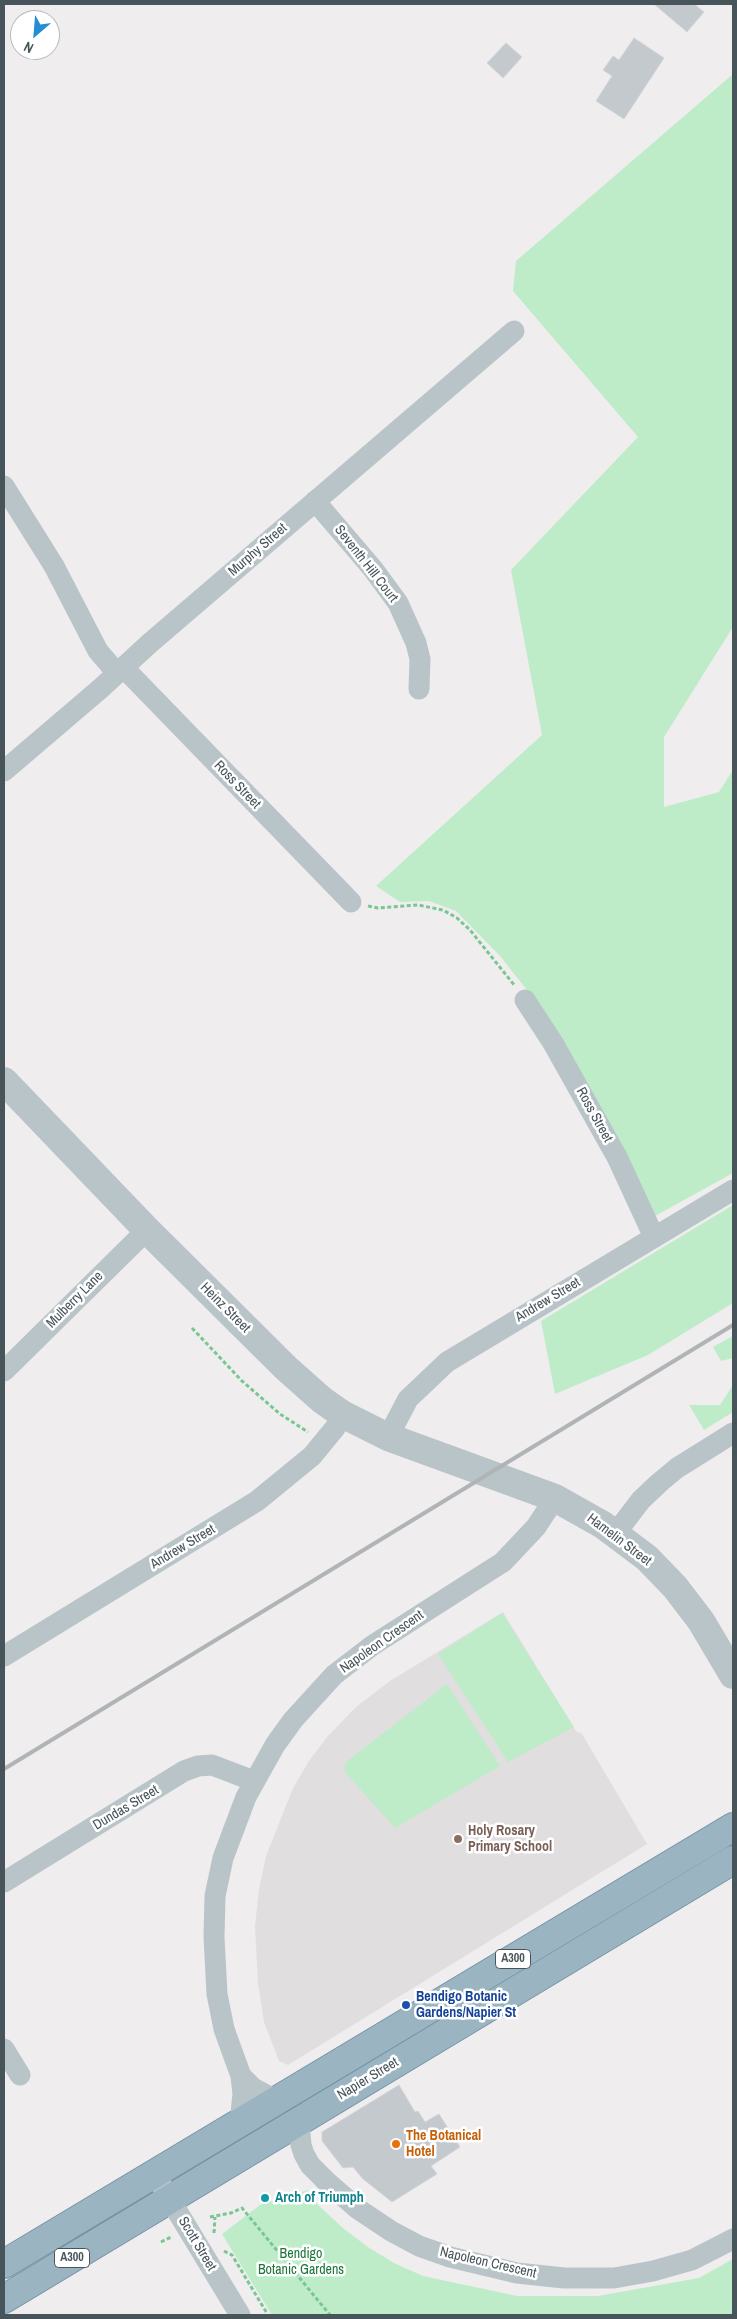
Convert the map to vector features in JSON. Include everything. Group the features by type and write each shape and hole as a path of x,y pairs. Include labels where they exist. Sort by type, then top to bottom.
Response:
{"highway":[{"name":"Napier Street","path":"4,2264 733,1827"},
{"name":"Napier Street","path":"4,2299 733,1860"}],"street":[{"name":"Murphy Street","path":"4,771 514,331"},
{"name":"Ross Street","path":"4,486 54,566 98,651 120,670 351,902"},
{"name":"Seventh Hill Court","path":"315,501 373,569 398,602 416,643 420,659 419,689"},
{"name":"Ross Street","path":"525,1000 553,1043 617,1157 654,1237"},
{"name":"Heinz Street","path":"4,1081 147,1230 286,1368 322,1400 342,1414 388,1437 488,1474"},
{"name":"Andrew Street","path":"388,1437 408,1399 447,1362 733,1190"},
{"name":"Mulberry Lane","path":"4,1371 147,1230"},
{"name":"Andrew Street","path":"4,1656 257,1501 312,1456 335,1428 342,1414"},
{"path":"616,1534 641,1500 659,1483 677,1468 733,1433"},
{"name":"Hamelin Street","path":"488,1474 554,1498 616,1534 647,1558 675,1588 701,1622 733,1675"},
{"name":"Napoleon Crescent","path":"240,2122 242,2101 241,2076 226,2038 220,2013 215,1968 214,1917 223,1858 234,1826 254,1781 275,1745 293,1720 334,1675 373,1645 503,1562 536,1528 554,1498"},
{"name":"Dundas Street","path":"4,1882 184,1771 198,1766 216,1766 254,1781"},
{"path":"4,2049 20,2075"},
{"name":"Napoleon Crescent","path":"241,2076 253,2088 276,2100"},
{"name":"Napoleon Crescent","path":"299,2121 301,2145 304,2154 310,2165 327,2182 358,2209 391,2231 420,2246 450,2257 517,2273 564,2278 614,2278 654,2272 692,2260 733,2239"},
{"name":"Scott Street","path":"154,2173 240,2315"}],"path":[{"path":"351,902 378,908 430,906 443,910 470,930 525,1000"},
{"path":"192,1328 242,1381 280,1414 316,1437"},
{"path":"210,2218 242,2208 330,2315"},
{"path":"215,2216 213,2229 217,2242"},
{"path":"160,2242 171,2237"},
{"path":"220,2247 232,2255 268,2315"}],"shaded area":[{"name":"Holy Rosary Primary School","path":"503,1612 576,1731 582,1734 647,1844 288,2065 279,2061 264,2022 258,1983 255,1927 259,1889 266,1856 293,1788 309,1761 327,1737 356,1707 390,1681"}],"green space":[{"path":"733,74 733,627 664,737 664,807 719,792 733,770 733,1173 655,1216 542,1009 500,956 456,911 429,901 400,902 376,886 542,735 511,570 638,437 513,291 516,261"},
{"path":"733,1205 733,1303 648,1355 555,1394 541,1321"},
{"path":"733,1336 733,1358 721,1361 713,1347"},
{"path":"733,1385 733,1412 704,1430 689,1405 720,1405"},
{"path":"502,1613 574,1727 508,1762 438,1654"},
{"path":"447,1684 500,1766 395,1828 344,1771 346,1762"},
{"name":"Bendigo Botanic Gardens","path":"308,2190 318,2205 344,2229 394,2263 423,2276 517,2296 598,2296 699,2278 733,2259 733,2315 272,2315 222,2234 260,2205"}],"building":[{"path":"654,4 694,4 704,12 687,32"},
{"path":"634,38 664,58 624,119 596,101 612,76 603,70 613,56 619,60"},
{"path":"506,43 522,57 503,78 487,63"},
{"name":"The Botanical Hotel","path":"399,2085 415,2112 418,2111 425,2122 439,2114 460,2147 431,2166 437,2174 392,2202 363,2179 353,2167 343,2168 322,2141 322,2132"}],"railway":[{"path":"4,1769 733,1325"}],"place":[{"name":"Holy Rosary Primary School","path":"458,1839"},
{"name":"Bendigo Botanic Gardens/Napier St","path":"406,2005"},
{"name":"The Botanical Hotel","path":"396,2144"},
{"name":"Arch of Triumph","path":"265,2198"}]}
